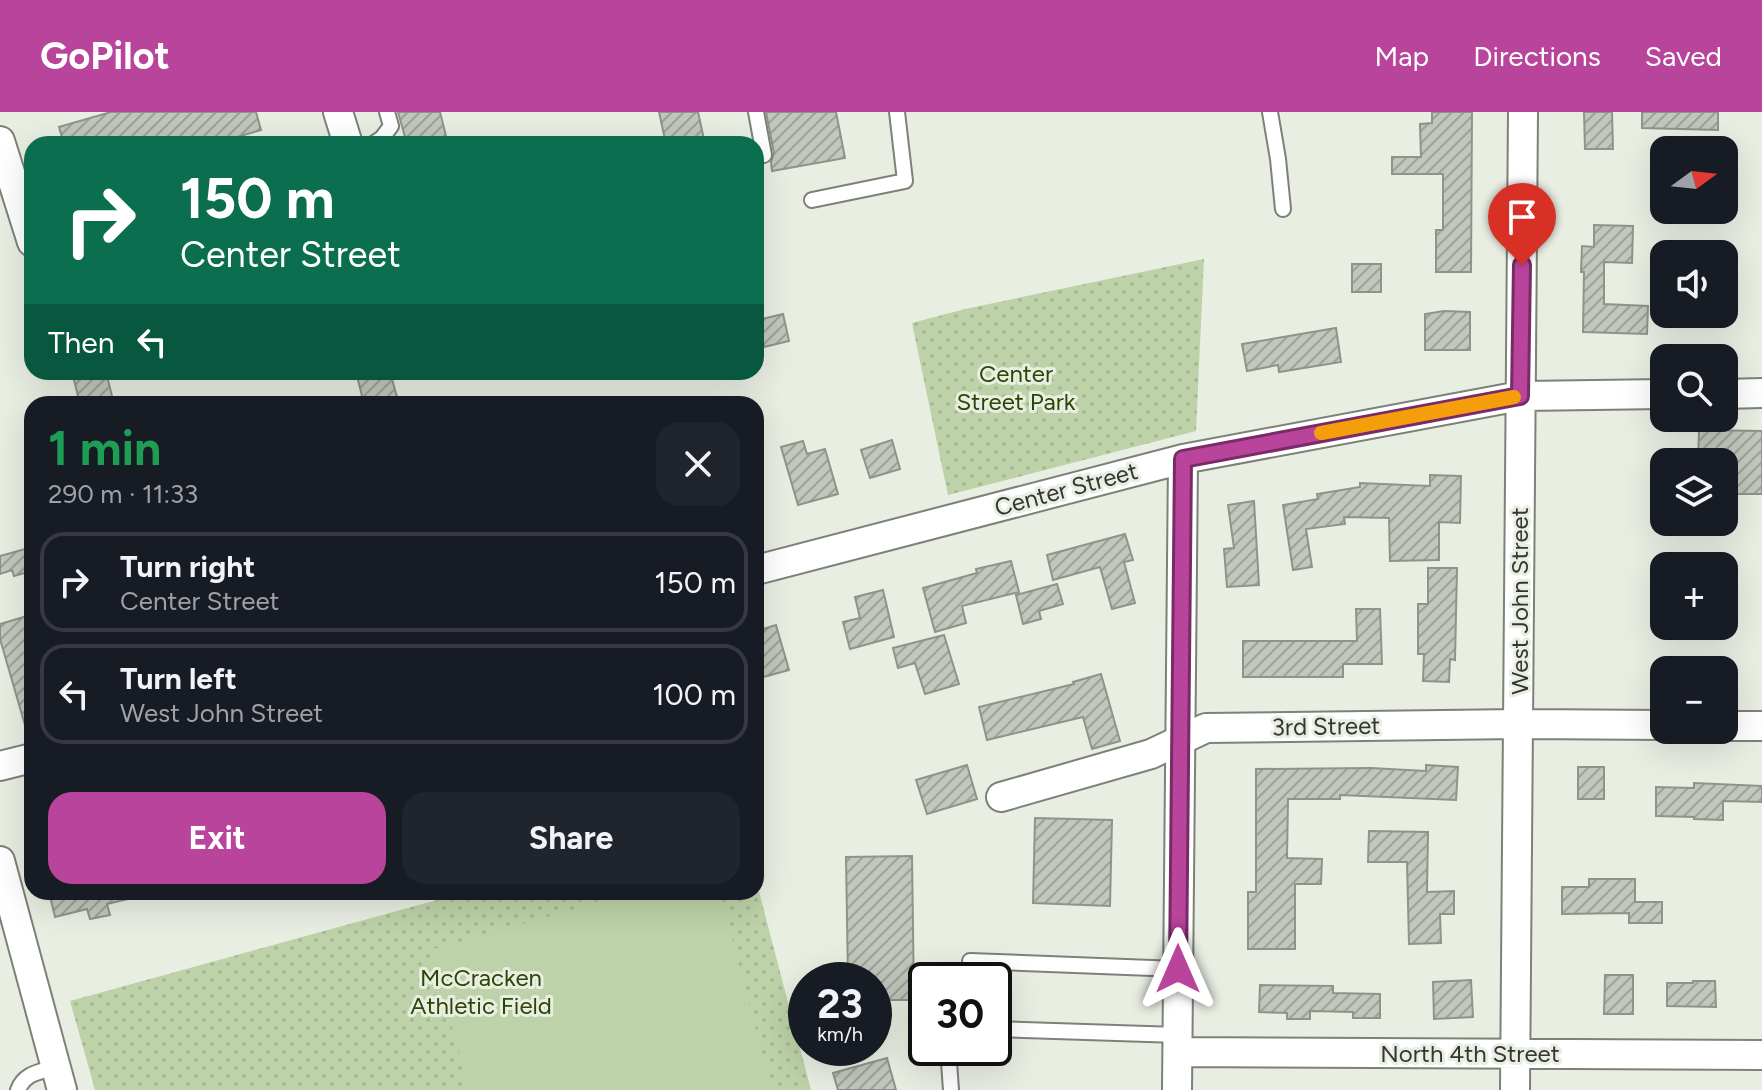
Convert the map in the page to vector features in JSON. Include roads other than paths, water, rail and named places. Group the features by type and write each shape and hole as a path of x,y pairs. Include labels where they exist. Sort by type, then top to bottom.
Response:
{"street":[{"path":"338,112 346,136"},
{"name":"West John Street","path":"1515,1090 1523,112"},
{"path":"0,141 24,217"},
{"path":"1738,394 1762,393"},
{"name":"Center Street","path":"764,568 1183,459 1520,396 1650,394"},
{"path":"1177,1090 1183,459"},
{"name":"3rd Street","path":"1001,797 1151,754 1206,728 1650,725"},
{"path":"1738,726 1762,726"},
{"path":"0,766 24,760"},
{"path":"0,861 59,1079"},
{"name":"North 4th Street","path":"1178,1043 1515,1053 1762,1055"}],"lane":[{"path":"384,136 391,126 387,112"},
{"path":"756,112 760,136"},
{"path":"812,200 905,181 897,112"},
{"path":"1270,112 1283,209"},
{"path":"970,961 1178,969"},
{"path":"1012,1030 1178,1043"},
{"path":"949,1066 951,1090"},
{"path":"18,1090 28,1076 59,1079"}],"park label":[{"name":"Center Street Park","path":"1016,387"},
{"name":"McCracken Athletic Field","path":"481,991"}]}
